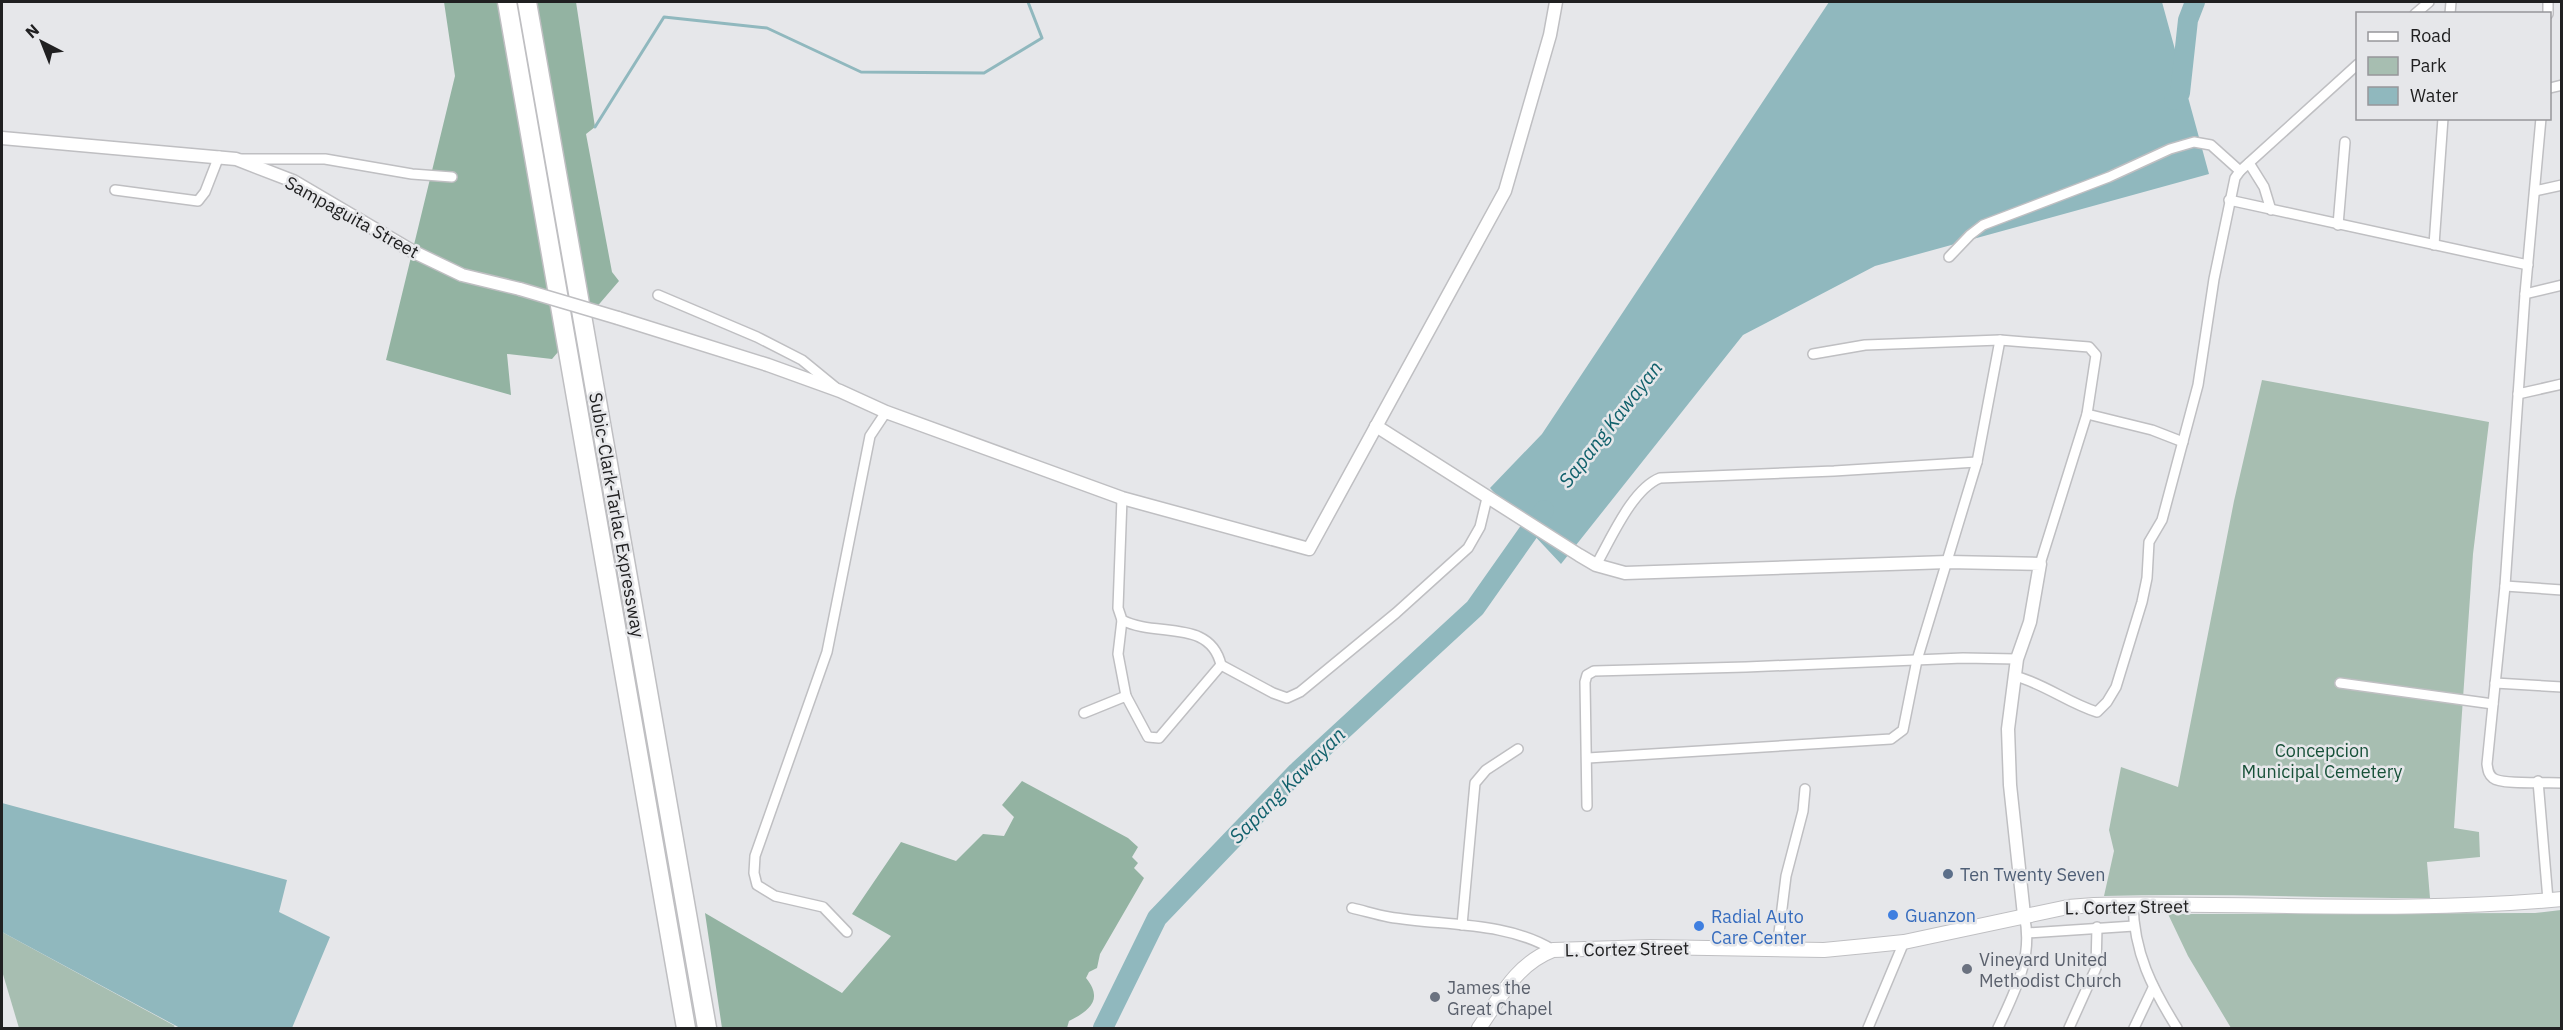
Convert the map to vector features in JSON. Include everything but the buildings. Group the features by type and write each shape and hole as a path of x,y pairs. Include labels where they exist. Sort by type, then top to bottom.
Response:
{"highway":[{"name":"Subic-Clark-Tarlac Expressway","path":"507,2 686,1029"},
{"name":"Subic-Clark-Tarlac Expressway","path":"527,2 707,1029"}],"main road":[{"name":"L. Cortez Street","path":"1553,950 1651,947 1824,950 1904,942 2068,907 2133,904 2353,907 2555,900"},
{"path":"1479,1029 1523,966 1539,955 1553,950"}],"street":[{"path":"1556,2 1550,35 1505,191 1376,426 1579,555 1596,565 1624,573 1948,562 2040,564"},
{"path":"2417,12 2429,2"},
{"path":"2015,676 2037,682 2079,706 2097,712 2107,702 2116,687 2142,602 2150,542 2162,520 2198,385 2214,279 2235,178 2356,66"},
{"path":"2434,245 2443,120"},
{"path":"2541,120 2525,294 2505,586 2493,704 2489,774 2494,780 2502,782 2562,783"},
{"name":"Sampaguita Street","path":"2,138 236,159 292,181 412,251 462,275 520,289 768,365 840,391 886,412 1122,498 1309,549 1376,426"},
{"path":"1949,257 1983,225 2109,177 2170,148 2194,142 2211,145 2240,171"},
{"path":"2338,225 2345,142"},
{"path":"115,189 198,201 205,192 219,156"},
{"path":"236,159 325,159 412,174 452,177"},
{"path":"2249,163 2264,188 2271,210"},
{"path":"2535,191 2562,185"},
{"path":"2229,201 2528,265"},
{"path":"2525,294 2562,285"},
{"path":"658,295 802,360 840,391"},
{"path":"1813,354 1865,345 2000,340 2089,347 2096,355 2087,414 2040,564 2030,622 2015,676 2008,729 2010,785 2028,933 2023,970 1998,1029"},
{"path":"1588,758 1891,740 1903,730 1917,660 1977,462 2000,340"},
{"path":"2518,394 2562,384"},
{"path":"847,932 823,907 775,896 757,885 754,873 755,856 827,652 870,436 886,412"},
{"path":"2087,414 2152,430 2183,442"},
{"path":"1596,565 1632,503 1652,481 1660,478 1977,462"},
{"path":"1122,498 1118,608 1122,621 1118,654 1126,696 1148,737 1159,738 1221,665"},
{"path":"1122,621 1136,627 1197,634 1218,651 1221,665 1287,698 1300,692 1396,613 1468,548 1493,501"},
{"path":"2505,586 2562,590"},
{"path":"1587,806 1585,682 1587,675 1594,671 1963,658 2018,659"},
{"path":"2340,683 2493,704"},
{"path":"2495,683 2562,687"},
{"path":"1084,713 1126,696"},
{"path":"1462,925 1475,783 1486,770 1518,749"},
{"path":"2538,781 2555,900"},
{"path":"1778,949 1786,876 1803,812 1805,789"},
{"path":"2133,904 2134,926 2152,988 2177,1029"},
{"path":"1352,908 1389,917 1462,925 1537,940 1553,950"},
{"path":"2028,933 2134,926"},
{"path":"2069,1029 2096,968 2097,927"},
{"path":"1868,1029 1904,942"},
{"path":"2134,1029 2152,988"}],"green space":[{"path":"444,2 576,2 595,127 586,134 612,272 619,281 552,359 507,354 511,395 386,360 455,76"},
{"name":"Concepcion Municipal Cemetery","path":"2262,380 2489,422 2473,554 2454,828 2479,832 2480,857 2427,862 2430,898 2104,896 2114,851 2109,830 2121,767 2178,787 2234,501"},
{"path":"1022,781 1128,838 1138,847 1132,857 1138,863 1134,868 1144,878 1100,954 1097,968 1089,972 1086,978 1094,993 1092,1004 1083,1013 1069,1021 1067,1028 722,1028 705,913 842,993 891,936 852,914 901,842 956,861 983,834 1004,836 1014,817 1002,805"},
{"path":"2561,910 2561,1028 2231,1028 2188,956 2168,914 2535,913"},
{"path":"2,932 175,1026 172,1028 19,1028 2,971"}],"water":[{"path":"1829,2 2162,2 2209,174 1875,266 1743,335 1561,564 1490,488 1542,434"},
{"path":"2,803 287,880 279,912 330,937 292,1028 180,1028 2,932"}],"waterway":[{"path":"595,127 664,17 767,28 861,72 984,73 1042,38 1028,2"},
{"name":"Sapang Kawayan","path":"2174,100 2180,93 2188,20 2195,2"},
{"name":"Sapang Kawayan","path":"1103,1028 1157,918 1297,772 1475,608 1544,510"}],"place":[{"name":"Ten Twenty Seven","path":"1948,874"},
{"name":"Guanzon","path":"1893,915"},
{"name":"Radial Auto Care Center","path":"1699,926"},
{"name":"Vineyard United Methodist Church","path":"1967,969"},
{"name":"James the Great Chapel","path":"1435,997"}]}
